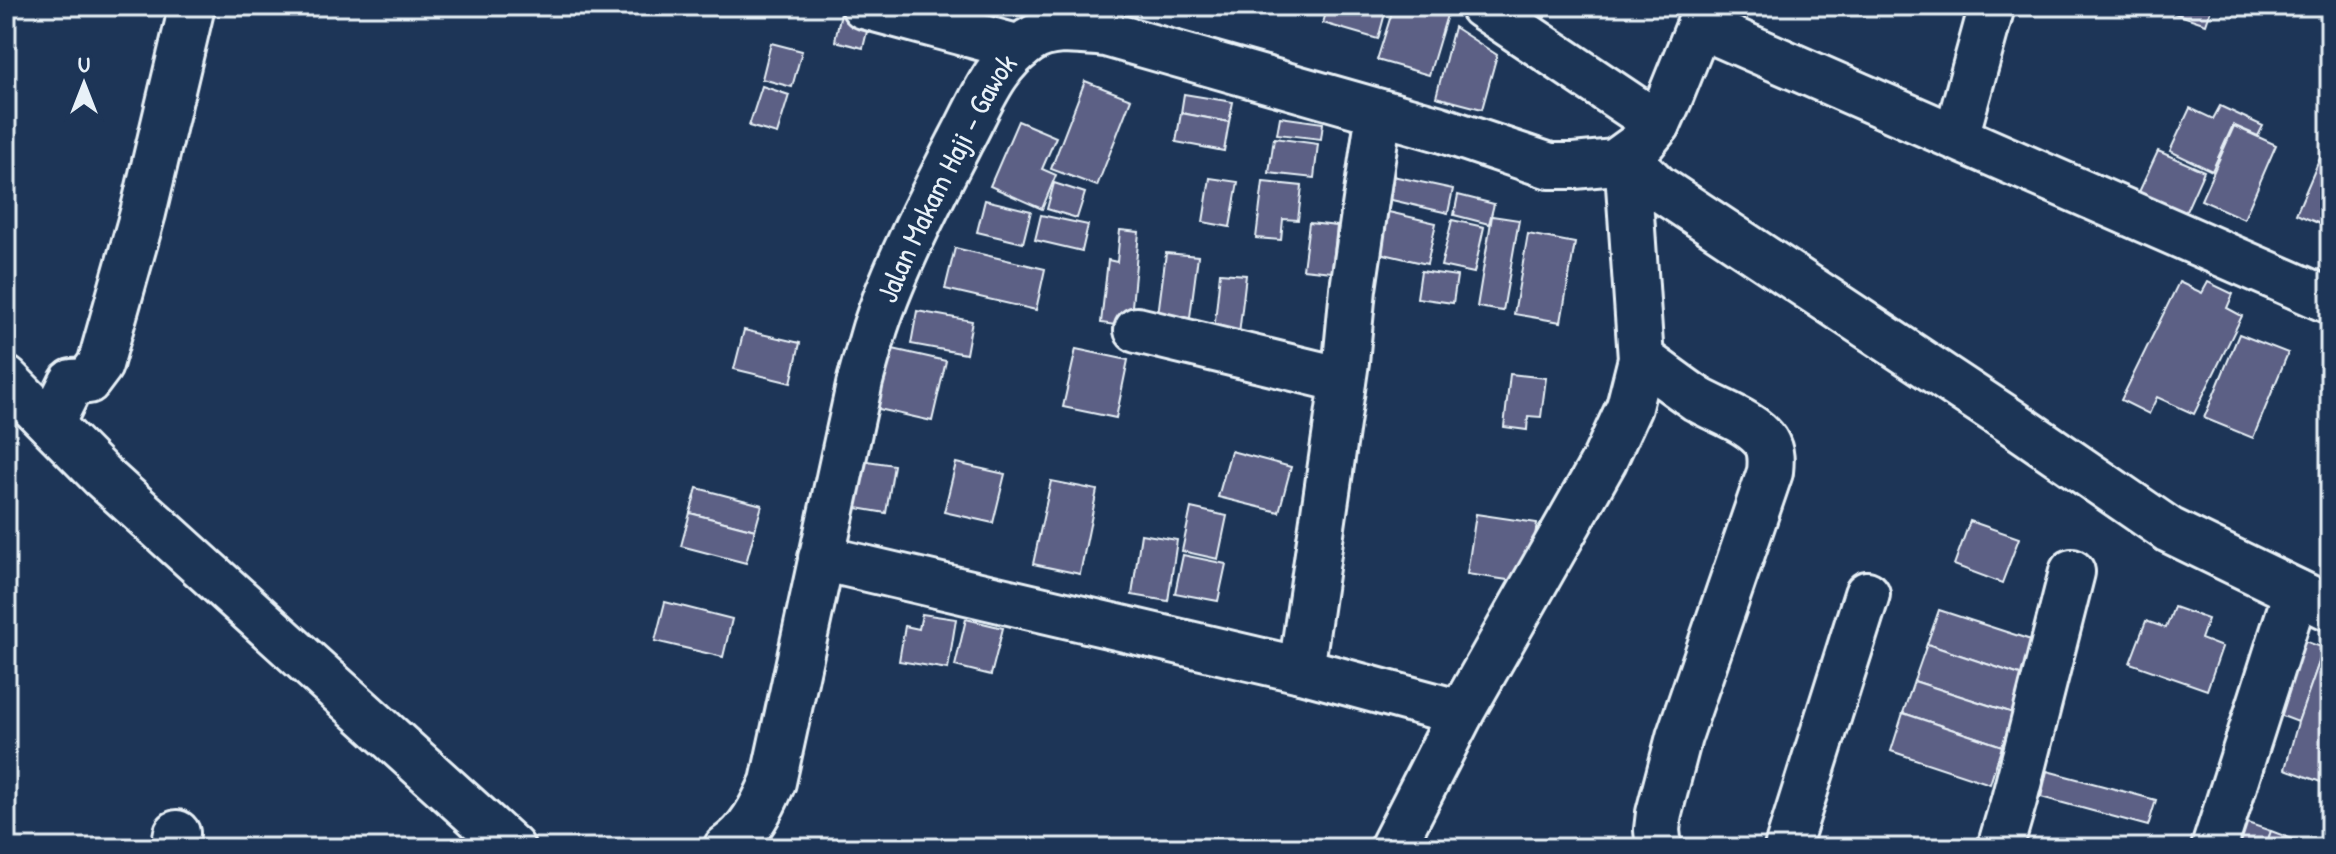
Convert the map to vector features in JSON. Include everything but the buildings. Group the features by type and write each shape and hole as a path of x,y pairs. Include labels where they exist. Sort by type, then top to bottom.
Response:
{"street":[{"path":"51,424 72,382 88,381 100,365 143,213 192,6"},
{"path":"864,6 1020,48"},
{"path":"1482,6 1658,124"},
{"path":"1956,137 1992,6"},
{"path":"1704,16 1956,137 2330,301"},
{"name":"Jalan Makam Haji - Gawok","path":"726,848 758,815 773,782 860,381 876,326 941,179 1004,62 1020,48 1031,39 1060,31 1106,34 1440,129 1550,166 1597,165 1615,162 1625,156 1644,141 1658,124 1704,16"},
{"path":"1301,670 1379,112"},
{"path":"1392,848 1461,713 1604,461 1629,407 1641,359 1625,156"},
{"path":"1625,156 1657,187 2169,530 2313,600 2214,848"},
{"path":"1137,330 1343,380"},
{"path":"1641,359 1700,400 1749,427 1761,437 1770,451 1771,462 1679,737 1659,813 1659,848"},
{"path":"6,379 102,476 512,848"},
{"path":"821,558 1301,670 1461,713"},
{"path":"2000,848 2072,572"},
{"path":"1787,848 1867,594"}]}
